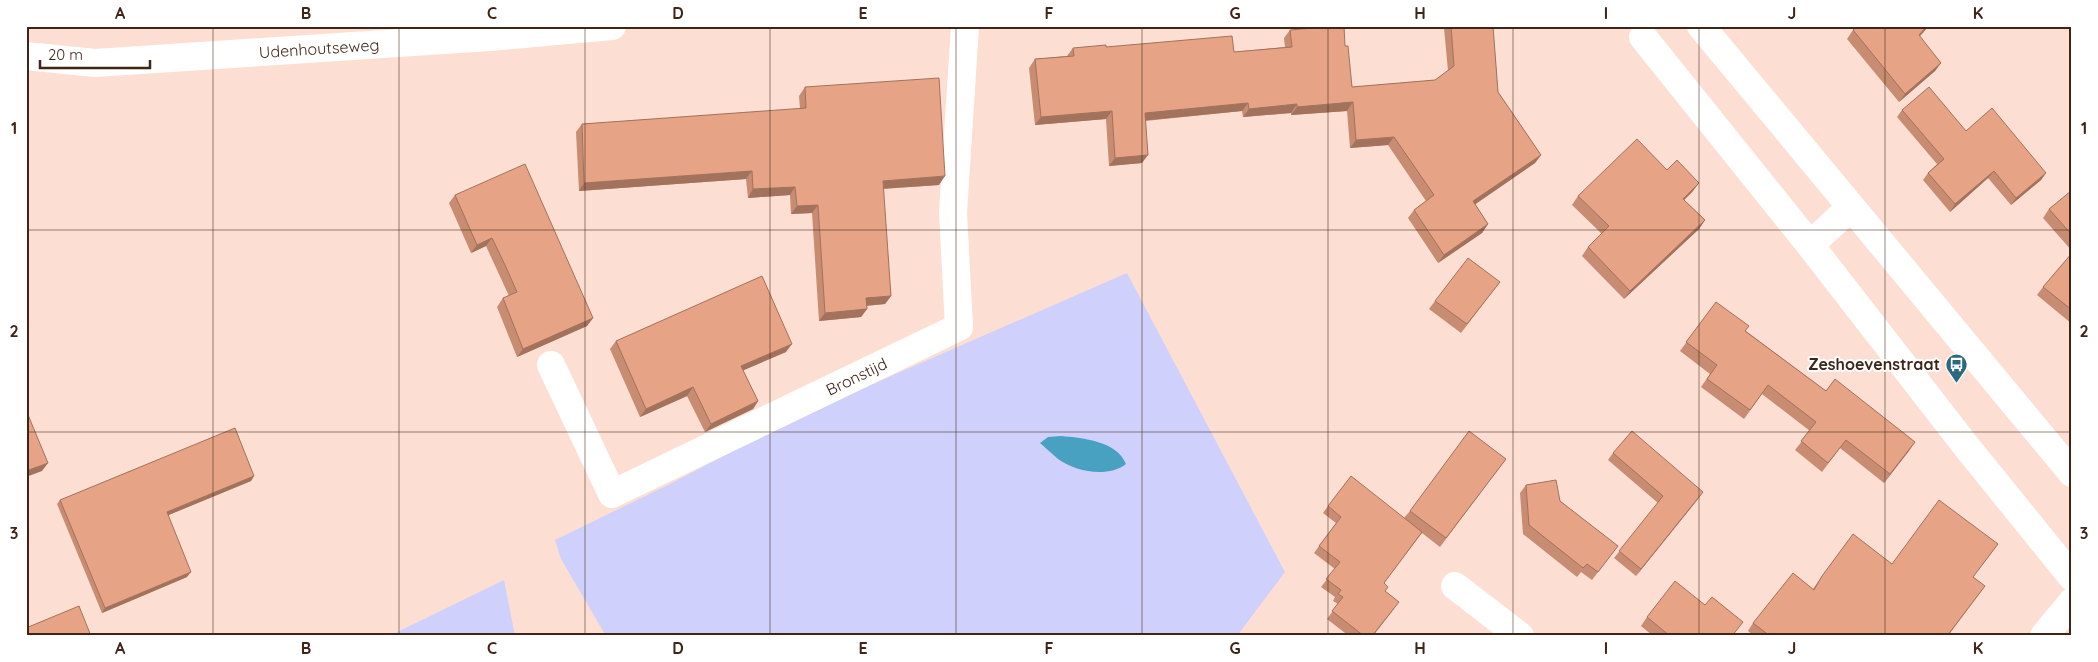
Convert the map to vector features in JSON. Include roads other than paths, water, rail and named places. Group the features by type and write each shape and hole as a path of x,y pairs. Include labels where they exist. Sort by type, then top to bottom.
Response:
{"street":[{"name":"Udenhoutseweg","path":"26,56 95,63 490,37 612,26"},
{"name":"Bronstijd","path":"552,364 612,494 959,327 953,213 965,26"},
{"path":"1701,26 2072,473"},
{"path":"1643,37 1810,245 1966,446 2072,577"},
{"path":"1810,245 1852,207"},
{"path":"1455,586 1520,636"},
{"path":"2044,636 2072,602"}],"place":[{"name":"Zeshoevenstraat","path":"1956,383"}]}
